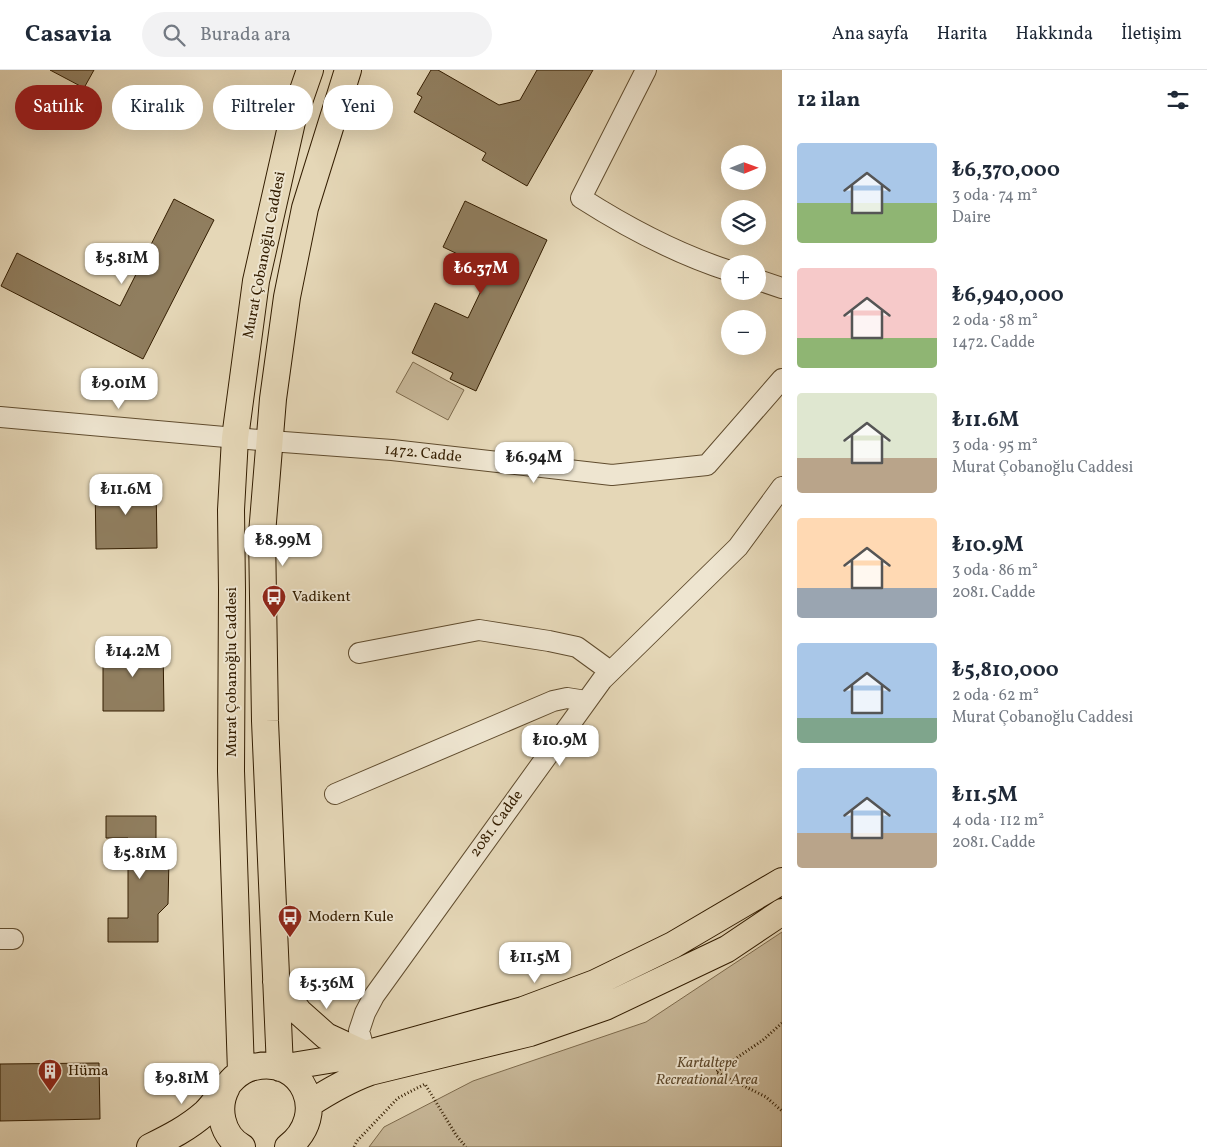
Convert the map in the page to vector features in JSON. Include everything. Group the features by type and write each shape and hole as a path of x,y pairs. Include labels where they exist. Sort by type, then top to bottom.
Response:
{"main road":[{"name":"Murat Çobanoğlu Caddesi","path":"236,1077 231,771 231,510 234,438 256,280 292,122 310,70"},
{"name":"Murat Çobanoğlu Caddesi","path":"280,1068 266,721 262,534 273,399 287,298 306,208 348,70"},
{"path":"309,1104 352,1079 368,1063 523,1010 595,983 673,945 782,881"},
{"path":"280,1068 368,1063 530,1033 605,1007 727,949 782,912"},
{"path":"276,982 299,1012 326,1036 368,1063"},
{"path":"150,1147 185,1130 207,1111 236,1077 251,1067 263,1065 273,1065 289,1072 299,1081 306,1092 309,1104 309,1117 304,1130 297,1140 288,1147"},
{"path":"236,1077 223,1094 222,1122 228,1134 242,1147"}],"street":[{"path":"646,70 581,198 642,235 677,252 721,268"},
{"path":"766,283 782,288"},
{"name":"1472. Cadde","path":"0,417 392,450 612,475 707,464 782,379"},
{"name":"2081. Cadde","path":"368,1063 359,1031 365,1013 374,996 586,701 610,671 738,547 782,487"},
{"path":"359,653 479,630 577,647 610,671"},
{"path":"335,794 554,701 567,698 586,701"}],"path":[{"path":"782,1023 763,1040 716,1072 766,1097 782,1111"},
{"path":"354,1147 357,1141 398,1098 424,1084 456,1135 466,1147"}],"green space":[{"path":"413,362 464,390 448,420 396,392"},
{"name":"Kartaltepe Recreational Area","path":"782,932 782,1147 369,1147 384,1127 473,1081 646,1022"}],"building":[{"path":"50,70 94,70 86,85 78,85"},
{"path":"431,70 438,70 499,105 520,100 537,70 593,70 527,186 482,160 486,153 414,112 422,97 417,94"},
{"path":"174,199 214,220 143,359 1,286 17,253 120,306"},
{"path":"465,201 547,240 476,391 450,379 453,373 412,353 435,303 468,318 491,270 443,247"},
{"path":"95,483 156,483 157,548 96,549"},
{"path":"163,645 164,711 103,711 103,646"},
{"path":"106,816 156,816 156,845 169,858 168,904 158,914 158,942 108,942 108,918 128,918 128,838 106,838"},
{"name":"Hüma","path":"99,1063 100,1119 0,1121 0,1064"}],"place":[{"name":"Vadikent","path":"274,618"},
{"name":"Modern Kule","path":"290,938"},
{"name":"Hüma","path":"50,1092"}]}
